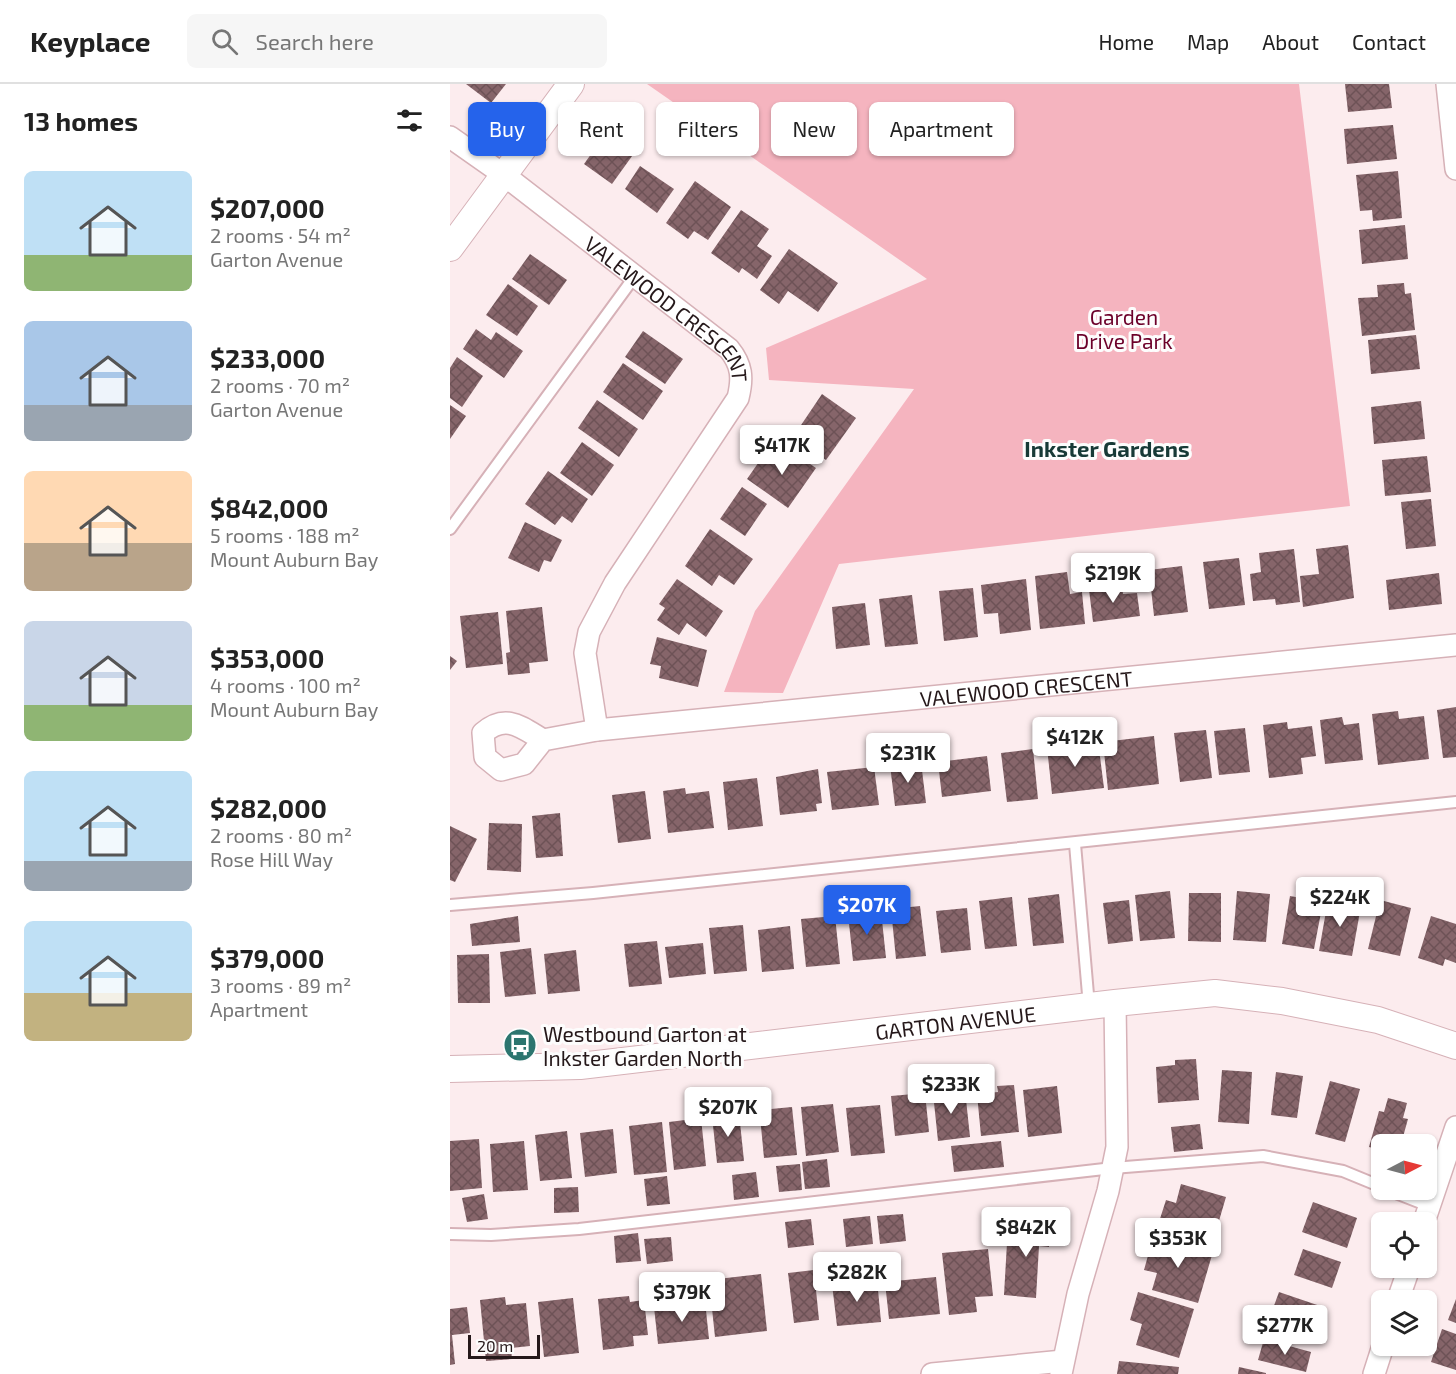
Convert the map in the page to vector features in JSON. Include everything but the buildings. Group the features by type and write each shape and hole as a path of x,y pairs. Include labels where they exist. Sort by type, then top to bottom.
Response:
{"street":[{"path":"450,248 571,84"},
{"path":"1448,84 1456,169"},
{"name":"VALEWOOD CRESCENT","path":"450,137 504,175 635,276 729,349 739,361 742,382 738,398 615,583 589,632 585,653 597,730"},
{"name":"VALEWOOD CRESCENT","path":"543,740 597,730 1456,645"},
{"name":"GARTON AVENUE","path":"450,1069 580,1066 1115,1002 1215,993 1282,1001 1378,1020 1456,1046"},
{"path":"932,1374 1062,1367 1078,1294 1117,1147 1115,1002"},
{"path":"1428,1212 1456,1127"},
{"path":"1374,1374 1380,1356"}],"lane":[{"path":"450,529 635,276"},
{"path":"450,905 593,893 1075,844 1456,802"},
{"path":"1075,844 1089,1006"},
{"path":"450,1234 491,1235 579,1228 1113,1168 1263,1156 1343,1172 1371,1183"},
{"path":"1404,1200 1424,1212"}],"green space":[{"name":"Garden Drive Park","path":"647,84 1299,84 1350,506 839,564 783,693 724,692 755,611 914,389 769,380 766,348 927,279 750,156 759,156 759,102 673,102"}],"place":[{"name":"Westbound Garton at Inkster Garden North","path":"520,1045"}],"district":[{"name":"Inkster Gardens","path":"1107,448"}]}
